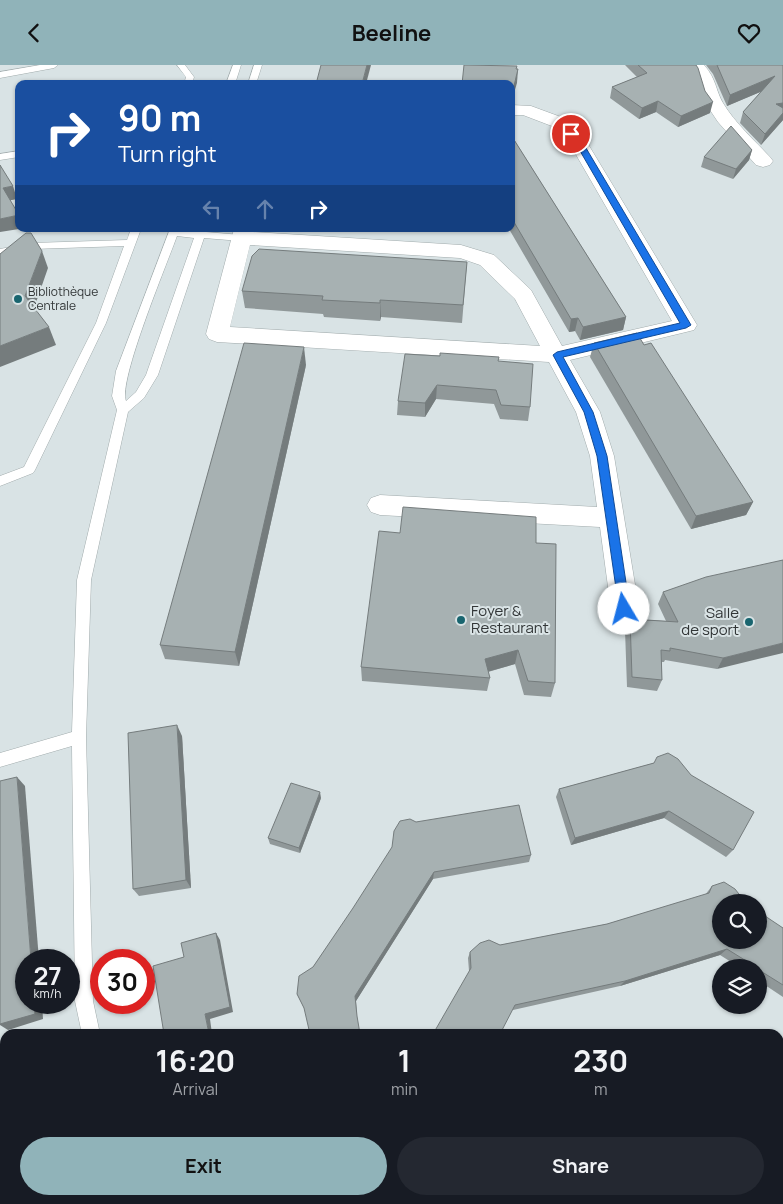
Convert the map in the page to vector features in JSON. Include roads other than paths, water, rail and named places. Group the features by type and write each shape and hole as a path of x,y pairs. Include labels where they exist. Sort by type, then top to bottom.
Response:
{"street":[{"path":"695,65 705,77 713,101 724,118 763,161"},
{"path":"515,110 525,110 563,124 574,137 686,325 557,355 217,334 243,233 461,252 488,260 523,295 557,355 588,412 602,456 624,609"},
{"path":"380,505 611,518"}],"lane":[{"path":"0,75 54,65"},
{"path":"182,65 190,77 189,80"},
{"path":"231,80 237,65"},
{"path":"253,80 258,65"},
{"path":"0,157 15,154"},
{"path":"0,481 29,470 101,323 135,232"},
{"path":"90,1029 84,1001 79,737 84,580 123,410 118,396 122,371 175,232"},
{"path":"123,410 140,395 152,375 201,232 243,233"},
{"path":"0,252 32,246 131,243"},
{"path":"0,760 79,737"}],"place":[{"name":"Bibliothèque Centrale","path":"18,299"},
{"name":"Foyer & Restaurant","path":"461,620"},
{"name":"Salle de sport","path":"749,622"}]}
